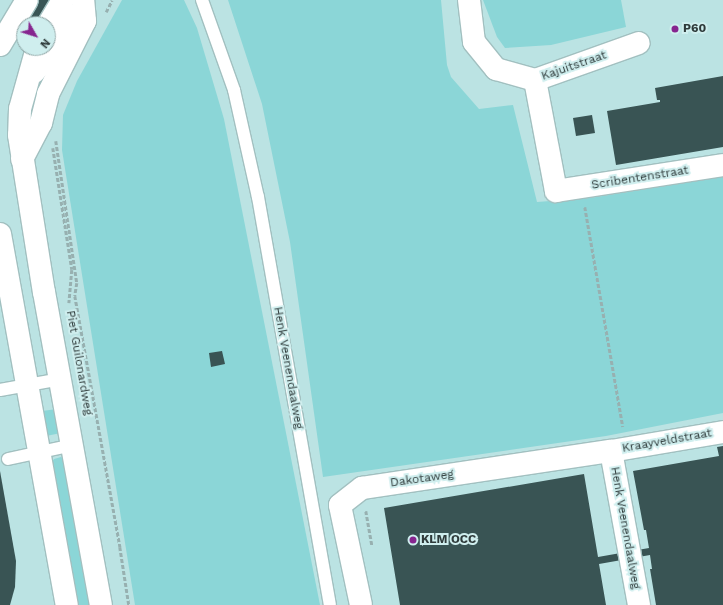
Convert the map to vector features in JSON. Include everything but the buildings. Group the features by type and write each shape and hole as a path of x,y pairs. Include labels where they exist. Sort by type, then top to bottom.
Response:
{"street":[{"path":"0,45 27,0"},
{"path":"54,16 64,0"},
{"name":"Piet Guilonardweg","path":"27,81 58,42 82,0"},
{"name":"Piet Guilonardweg","path":"22,160 41,123 48,94 85,21 82,0"},
{"name":"Kajuitstraat","path":"469,0 474,42 496,69 535,80 639,43"},
{"name":"Piet Guilonardweg","path":"35,56 20,109 19,135 22,160 44,292 101,605"},
{"name":"Scribentenstraat","path":"535,80 556,191 723,165"},
{"path":"0,234 6,299 27,385 67,605"},
{"name":"Kraayveldstraat","path":"619,450 723,432"},
{"name":"Dakotaweg","path":"361,605 340,505 362,488 619,450"},
{"name":"Henk Veenendaalweg","path":"619,450 638,605"}],"lane":[{"name":"Henk Veenendaalweg","path":"202,0 234,90 258,197 330,605"},
{"path":"0,390 61,379"},
{"path":"8,459 73,445"}],"path":[{"path":"105,14 112,0"},
{"path":"56,138 60,174 78,283 75,296 129,605"},
{"name":"Piet Guilonardweg","path":"52,141 53,156 72,270 69,307"},
{"path":"581,187 619,450"},
{"path":"366,506 373,550"}],"shaded area":[{"path":"0,0 723,0 723,605 0,605"},
{"path":"122,0 184,0 197,28 224,119 320,605 135,605 62,150 63,115 77,81"},
{"path":"228,0 441,0 447,65 451,77 479,109 513,105 537,202 590,198 723,177 723,413 606,436 323,477 290,242 262,104"},
{"path":"483,0 621,0 626,27 551,45 505,48 497,37"},
{"path":"57,409 61,433 46,436 42,411"},
{"path":"61,457 64,459 91,605 76,605 52,462 54,459"}],"place":[{"name":"P60","path":"675,29"},
{"name":"KLM OCC","path":"413,540"}]}
